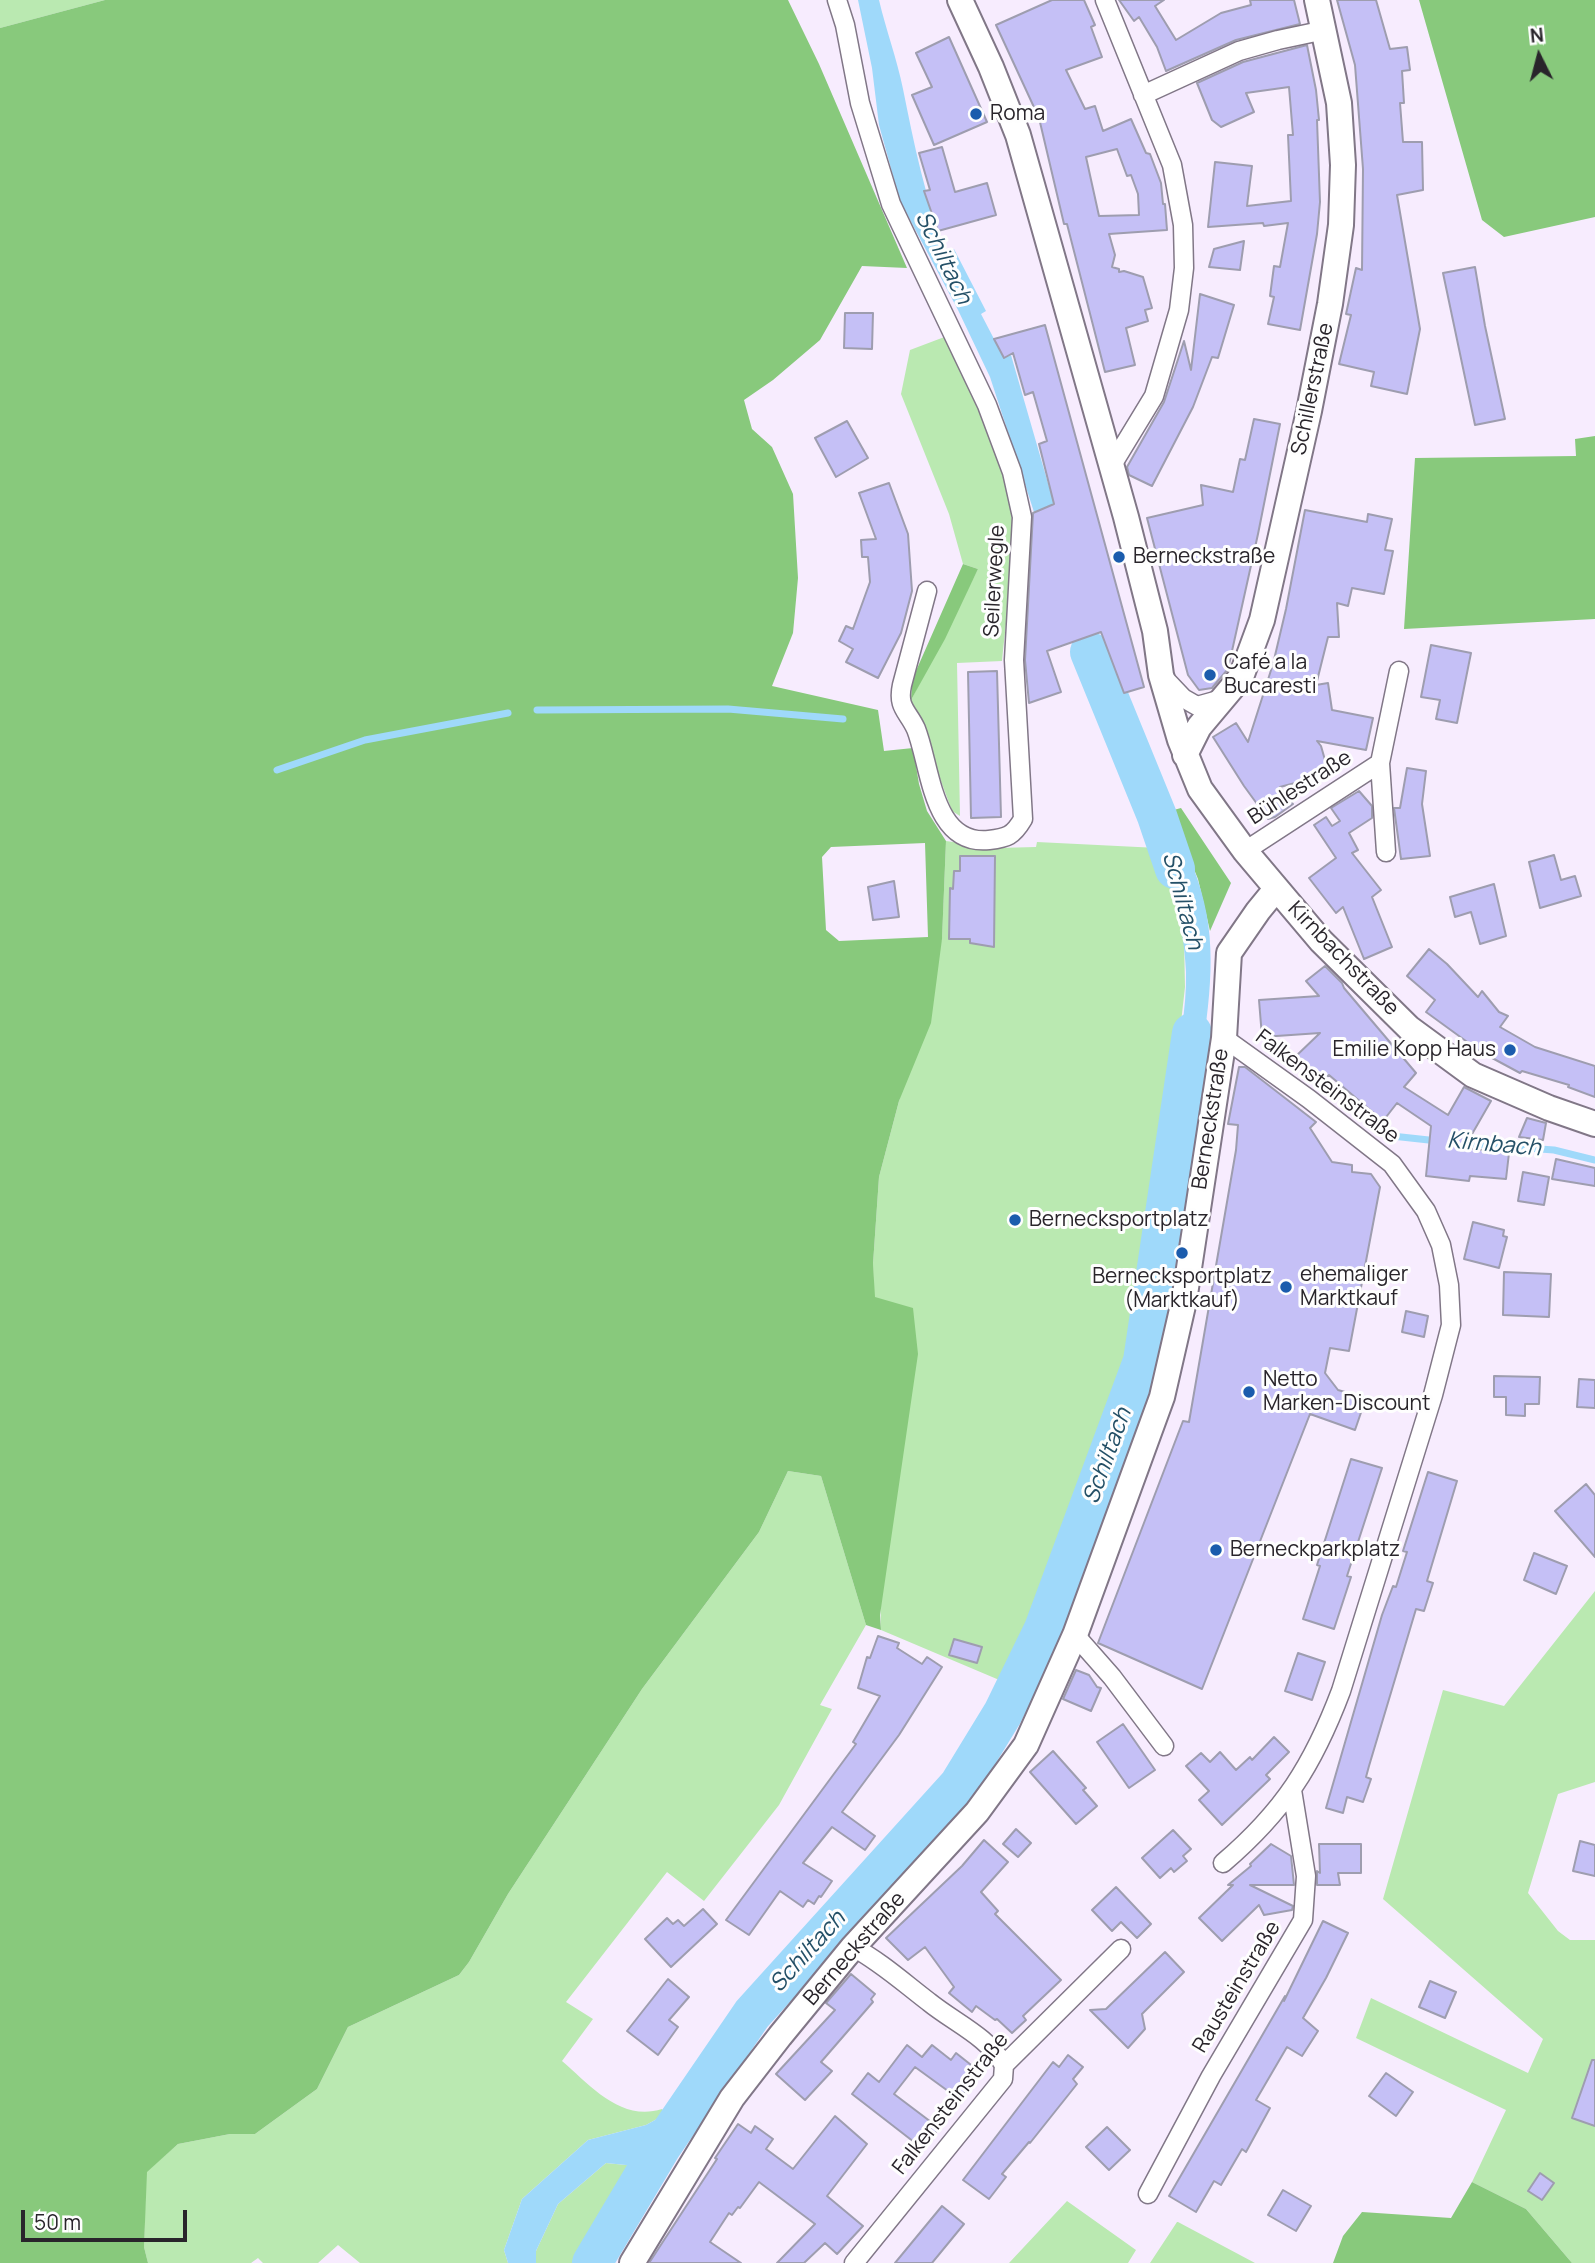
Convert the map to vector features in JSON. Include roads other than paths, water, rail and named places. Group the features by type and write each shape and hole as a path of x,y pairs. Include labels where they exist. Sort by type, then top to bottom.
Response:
{"main road":[{"path":"960,0 991,66 1018,135 1112,465 1155,631 1161,675 1185,755 1200,789 1276,889"},
{"name":"Schillerstraße","path":"1185,755 1199,727 1241,677 1262,620 1312,399 1330,304 1341,225 1343,165 1339,103 1317,0"},
{"name":"Berneckstraße","path":"632,2263 732,2098 853,1947 956,1838 1026,1745 1075,1635 1162,1397 1184,1301 1224,1038 1229,953 1276,889"},
{"name":"Kirnbachstraße","path":"1276,889 1321,941 1409,1028 1473,1075 1549,1108 1595,1124"}],"street":[{"name":"Seilerwegle","path":"837,0 845,25 860,103 891,204 988,405 1012,472 1022,517 1014,660 1023,819 1008,838 982,841 962,836 949,825 937,801 915,729 901,705 901,685 927,591"},
{"path":"1105,0 1172,165 1183,225 1184,268 1179,310 1154,396 1112,465"},
{"path":"1143,95 1239,51 1325,30"},
{"name":"Bühlestraße","path":"1386,852 1380,763 1399,671"},
{"path":"1161,675 1183,698 1197,706 1224,699"},
{"name":"Bühlestraße","path":"1245,851 1380,763"},
{"name":"Falkensteinstraße","path":"1223,1863 1259,1830 1292,1790 1326,1730 1349,1665 1433,1395 1451,1325 1449,1285 1441,1245 1426,1211 1392,1164 1309,1099 1224,1038"},
{"path":"1075,1635 1112,1677 1164,1746"},
{"name":"Rausteinstraße","path":"1148,2194 1211,2076 1303,1920 1306,1876 1292,1790"},
{"path":"853,1947 872,1957 988,2044 1004,2065"},
{"name":"Falkensteinstraße","path":"854,2263 1003,2079 1004,2065 1121,1949"}],"water":[{"path":"858,0 879,0 901,78 921,171 946,251 954,249 986,311 981,314 1004,358 1011,355 1054,504 1034,512 990,377 900,201 879,125 872,68"},
{"path":"1101,649 1164,799 1140,809 1079,656"},
{"path":"1170,811 1197,878 1208,925 1209,995 1197,1088 1174,1085 1185,1000 1185,952 1173,895 1146,821"},
{"path":"666,2114 686,2127 642,2187 595,2263 574,2263 636,2166 606,2163 558,2204 536,2251 536,2263 508,2263 504,2250 522,2199 588,2140 646,2125"}],"waterway":[{"name":"Schiltach","path":"1090,652 1157,816 1175,869"},
{"path":"537,710 728,709 843,719"},
{"path":"277,770 365,740 508,713"},
{"name":"Schiltach","path":"592,2263 661,2147 752,2014 959,1785 1003,1713 1044,1629 1143,1361 1192,1033"},
{"name":"Kirnbach","path":"1392,1136 1438,1141"},
{"name":"Kirnbach","path":"1457,1143 1554,1150 1595,1160"}],"place":[{"name":"Roma","path":"976,114"},
{"name":"Berneckstraße","path":"1119,557"},
{"name":"Café a la Bucaresti","path":"1210,675"},
{"name":"Emilie Kopp Haus","path":"1510,1050"},
{"name":"Bernecksportplatz","path":"1015,1220"},
{"name":"Bernecksportplatz (Marktkauf)","path":"1182,1253"},
{"name":"ehemaliger Marktkauf","path":"1286,1287"},
{"name":"Netto Marken-Discount","path":"1249,1392"},
{"name":"Berneckparkplatz","path":"1216,1550"}]}
